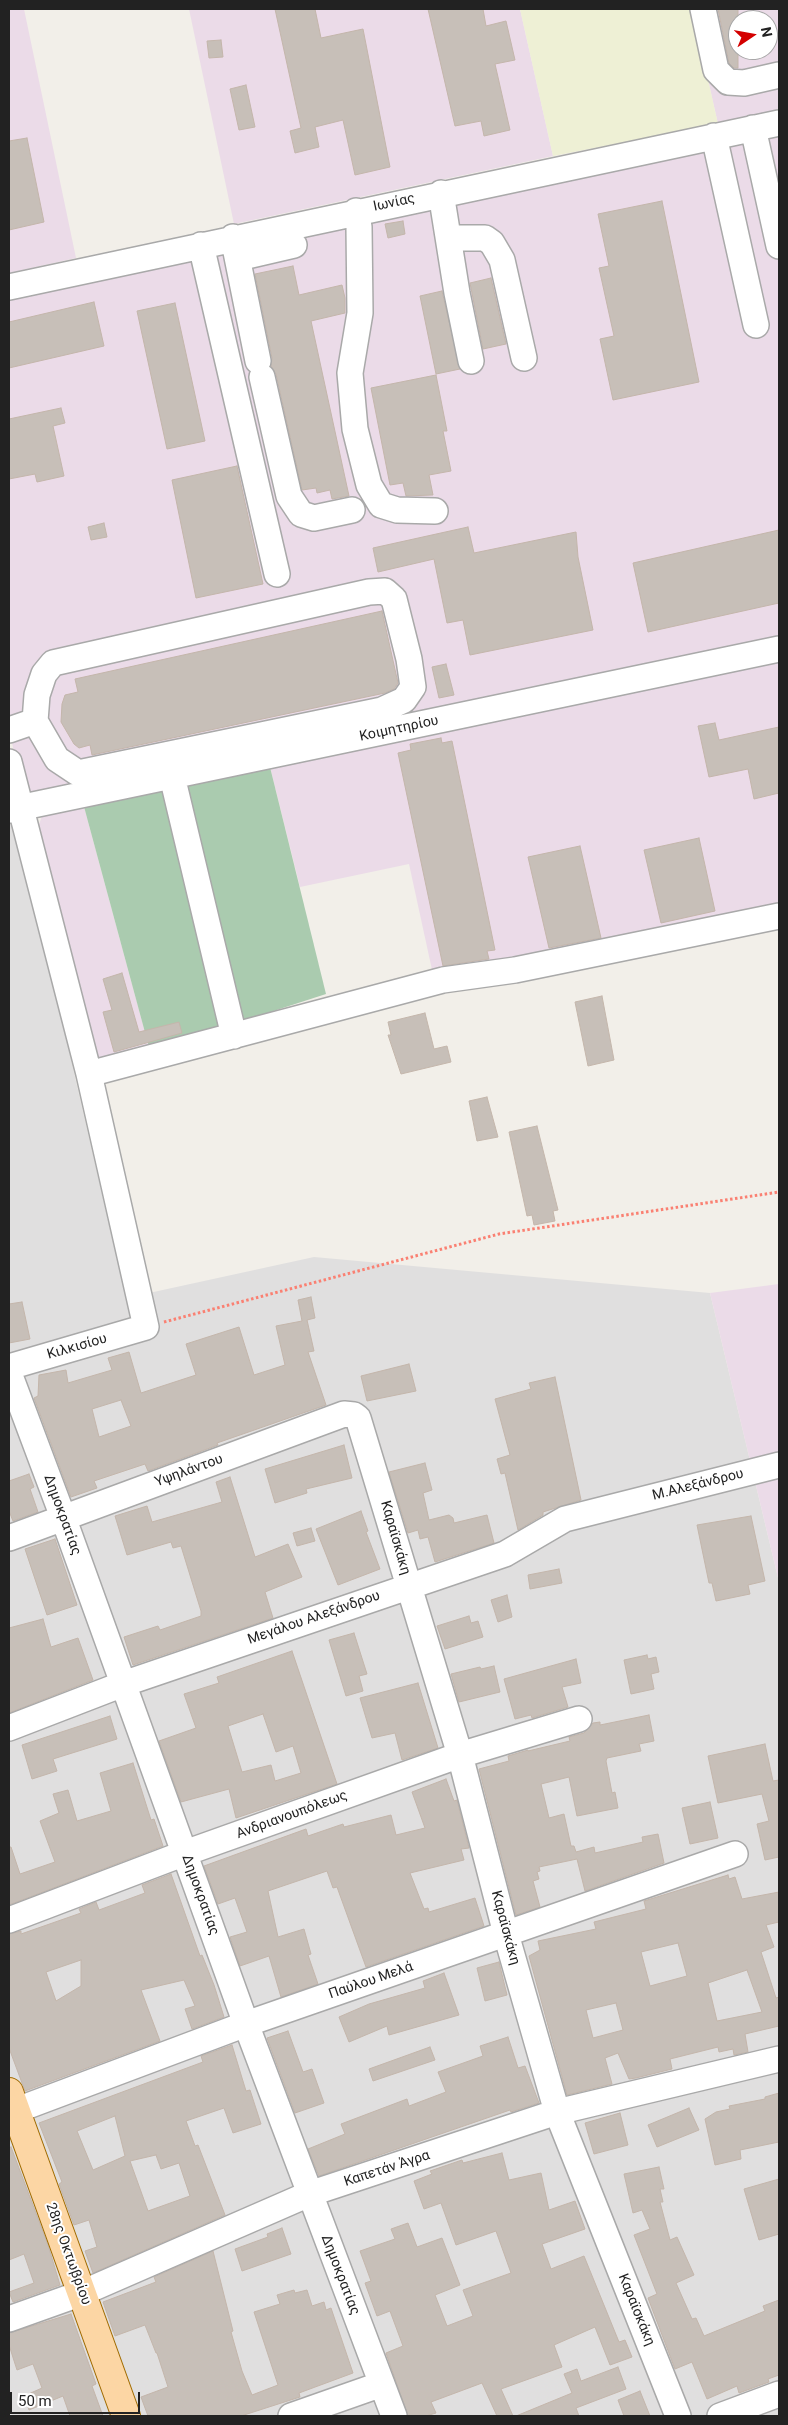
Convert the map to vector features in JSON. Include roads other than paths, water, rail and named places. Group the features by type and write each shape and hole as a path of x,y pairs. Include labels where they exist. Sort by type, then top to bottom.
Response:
{"main road":[{"name":"28ης Οκτωβρίου","path":"11,2105 126,2416"}],"street":[{"path":"703,9 716,70 728,82 744,83 779,75"},
{"name":"Ιωνίας","path":"9,287 201,245 236,248 356,211 779,122"},
{"path":"753,128 779,246"},
{"path":"714,136 756,326"},
{"path":"441,193 457,293 472,361"},
{"path":"356,211 359,227 360,313 350,373 355,429 369,485 381,505 397,510 435,511"},
{"path":"449,238 485,238 492,243 502,260 524,358"},
{"path":"201,245 277,574"},
{"path":"294,245 236,248 260,369 289,496 301,514 314,518 352,510"},
{"path":"385,591 394,599 410,659 413,687 404,700 382,710 78,773 57,759 35,721 37,695 44,674 53,663 369,592 385,591"},
{"name":"Κοιμητηρίου","path":"14,809 779,649"},
{"path":"9,730 35,721"},
{"path":"9,762 14,809 89,1074 443,980 515,970 779,916"},
{"path":"172,776 234,1036"},
{"name":"Κιλκισίου","path":"9,1367 146,1327 89,1074"},
{"name":"Δημοκρατίας","path":"9,1373 124,1684 246,2024 394,2416"},
{"name":"Υψηλάντου","path":"9,1538 344,1414 354,1415 362,1429"},
{"name":"Καραϊσκάκη","path":"362,1429 460,1755 506,1934 557,2112 678,2416"},
{"name":"Μ.Αλεξάνδρου","path":"617,1505 779,1465"},
{"name":"Μεγάλου Αλεξάνδρου","path":"9,1728 124,1684 409,1585 506,1554 565,1519 617,1505"},
{"name":"Ανδριανουπόλεως","path":"9,1920 185,1854 460,1755 579,1720"},
{"name":"Παύλου Μελά","path":"11,2105 735,1854"},
{"name":"Καπετάν Άγρα","path":"9,2319 82,2294 309,2194 557,2112 779,2060"},
{"path":"291,2416 382,2384"},
{"path":"720,2416 779,2394"}]}
